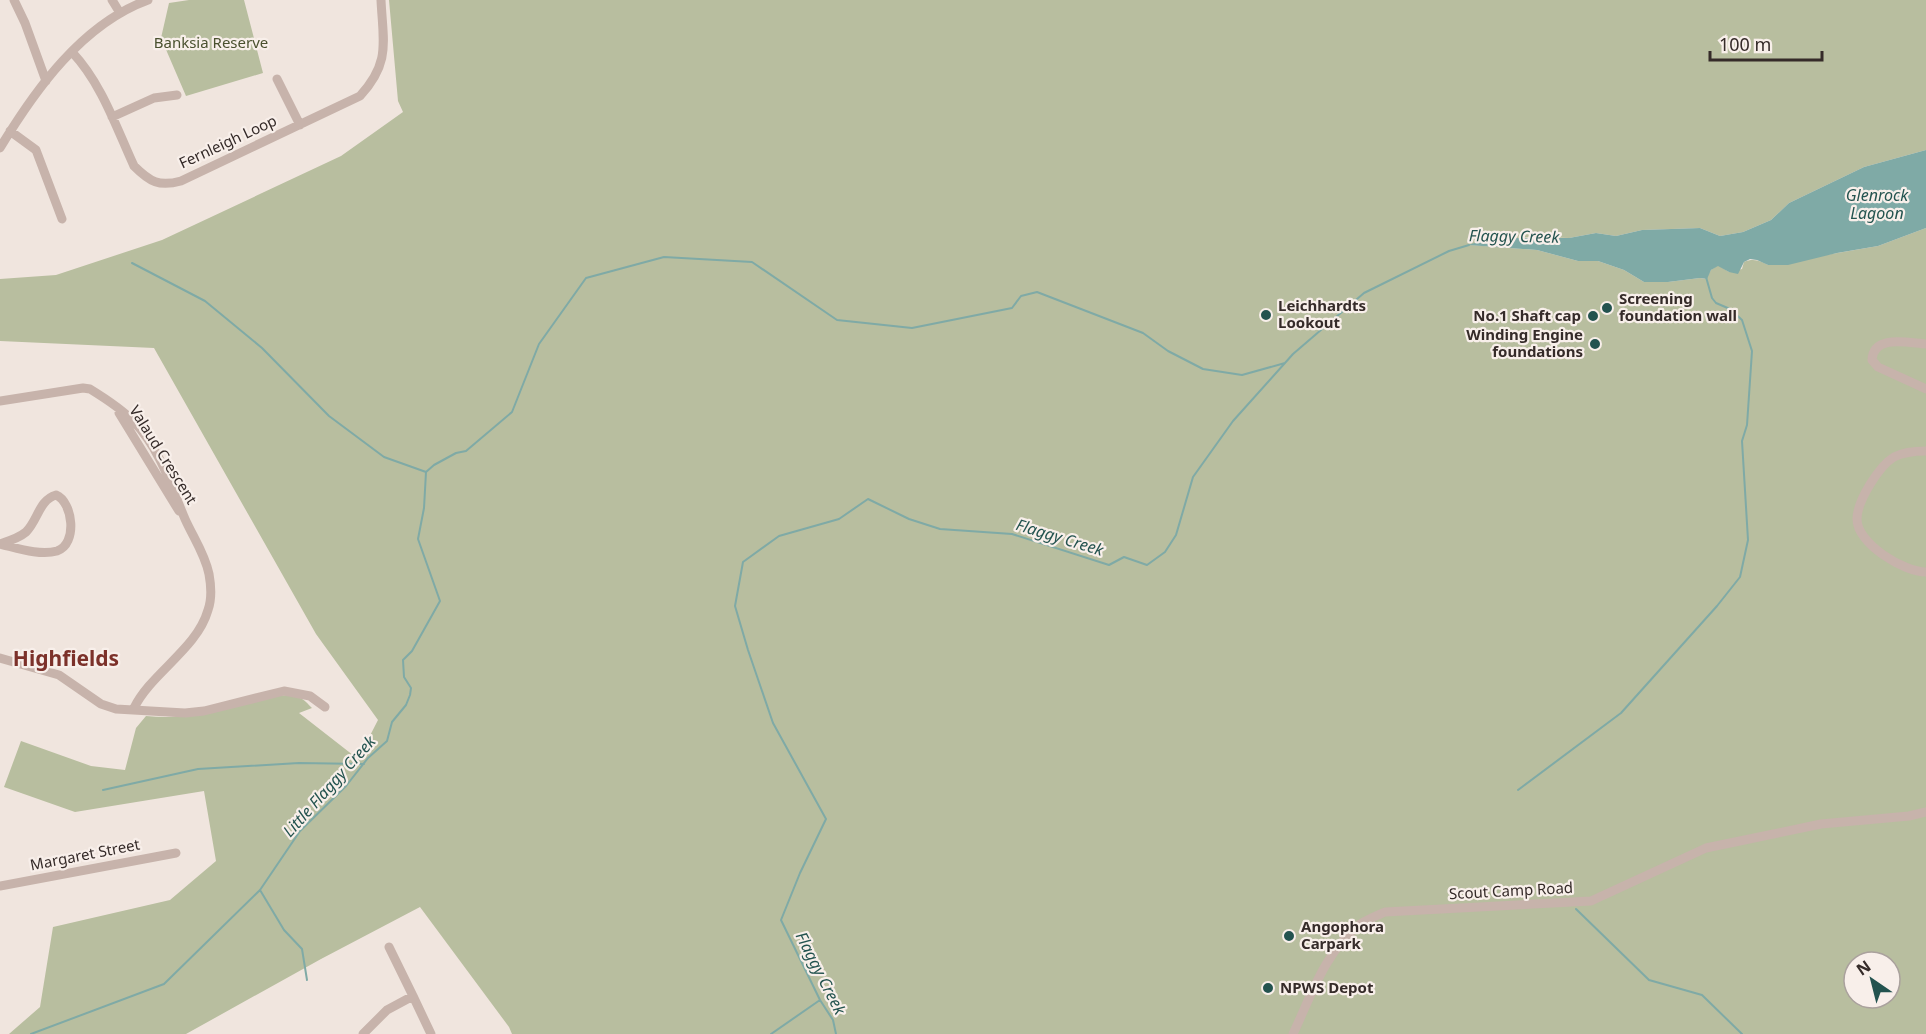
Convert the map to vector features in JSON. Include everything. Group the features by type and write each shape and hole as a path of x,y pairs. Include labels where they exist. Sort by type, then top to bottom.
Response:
{"street":[{"path":"14,0 46,81"},
{"path":"112,0 120,13"},
{"path":"0,148 46,81 90,34 120,13 148,0"},
{"name":"Fernleigh Loop","path":"72,52 91,75 134,166 154,182 166,185 181,181 360,96 373,82 382,63 381,0"},
{"path":"277,79 300,125"},
{"path":"112,117 154,98 177,95"},
{"path":"10,131 36,150 62,219"},
{"path":"1926,344 1886,342 1873,350 1872,355 1872,360 1878,367 1926,389"},
{"name":"Valaud Crescent","path":"0,401 87,388 105,398 115,408 142,448 184,518 209,573 208,610 194,636 142,693 134,708"},
{"path":"1926,451 1909,452 1894,457 1881,468 1863,499 1857,519 1859,532 1885,555 1905,568 1926,572"},
{"path":"56,495 62,499 69,518 70,534 68,542 59,550 39,552 0,544 25,533 34,522 44,502 49,498 56,495"},
{"path":"0,658 59,675 108,707 185,713 284,691 310,696 325,707"},
{"name":"Scout Camp Road","path":"1293,1034 1313,987 1340,942 1361,923 1385,912 1591,901 1706,848 1821,824 1909,816 1926,812"},
{"name":"Margaret Street","path":"0,886 176,853"},
{"path":"389,947 431,1034"},
{"path":"363,1034 387,1010 413,996"}],"green space":[{"name":"Banksia Reserve","path":"189,0 244,0 263,73 186,96 161,38 169,3"},
{"path":"389,0 1926,0 1926,150 1864,167 1789,203 1771,220 1743,232 1720,236 1700,228 1642,230 1616,236 1596,233 1569,238 1530,237 1470,245 1537,250 1578,261 1598,261 1624,270 1644,282 1668,282 1706,279 1711,270 1718,265 1729,272 1742,269 1744,262 1751,260 1768,265 1878,246 1926,228 1926,1034 512,1034 420,907 186,1034 9,1034 40,1007 53,927 170,900 216,861 204,791 75,812 4,787 21,741 91,766 125,770 136,728 146,716 174,717 202,714 264,698 289,695 306,702 312,708 299,713 358,759 378,720 316,634 154,348 0,341 0,279 56,275 162,240 341,156 403,112 398,101"}],"water":[{"name":"Glenrock Lagoon","path":"1926,150 1926,228 1878,246 1788,265 1768,265 1750,259 1744,262 1738,274 1718,266 1711,270 1707,279 1644,282 1624,270 1598,261 1578,261 1537,250 1468,245 1491,238 1569,238 1596,233 1616,236 1642,230 1700,228 1720,236 1743,232 1771,220 1789,203 1864,167"}],"waterway":[{"name":"Flaggy Creek","path":"836,1034 833,1020 820,1000 781,920 826,819 773,723 748,650 735,606 743,562 779,536 839,519 868,499 909,519 940,529 1012,534 1109,565 1124,557 1147,565 1165,552 1176,535 1193,477 1233,421 1293,354 1364,293 1449,251 1469,245"},
{"name":"Little Flaggy Creek","path":"31,1034 164,984 260,890 300,831 346,786 368,758 387,741 392,722 406,705 410,695 411,688 404,677 403,660 412,651 440,601 418,539 424,508 426,472 456,453 466,451 512,412 539,344 586,278 664,257 752,262 837,320 912,328 1012,308 1021,296 1037,292 1143,333 1168,351 1203,369 1242,375 1285,363"},
{"path":"132,263 205,301 262,348 329,416 384,457 426,472"},
{"path":"1518,790 1621,713 1740,577 1748,540 1742,441 1747,425 1752,351 1742,320 1730,309 1716,303 1712,298 1706,277"},
{"path":"103,790 198,769 299,763 364,764"},
{"path":"260,890 284,930 302,949 307,980"},
{"path":"1576,909 1649,980 1702,995 1742,1034"},
{"path":"771,1034 820,1000"}],"place":[{"name":"Screening foundation wall","path":"1607,308"},
{"name":"Leichhardts Lookout","path":"1266,315"},
{"name":"No.1 Shaft cap","path":"1593,316"},
{"name":"Winding Engine foundations","path":"1595,344"},
{"name":"Angophora Carpark","path":"1289,936"},
{"name":"NPWS Depot","path":"1268,988"}],"district":[{"name":"Highfields","path":"66,659"}]}
